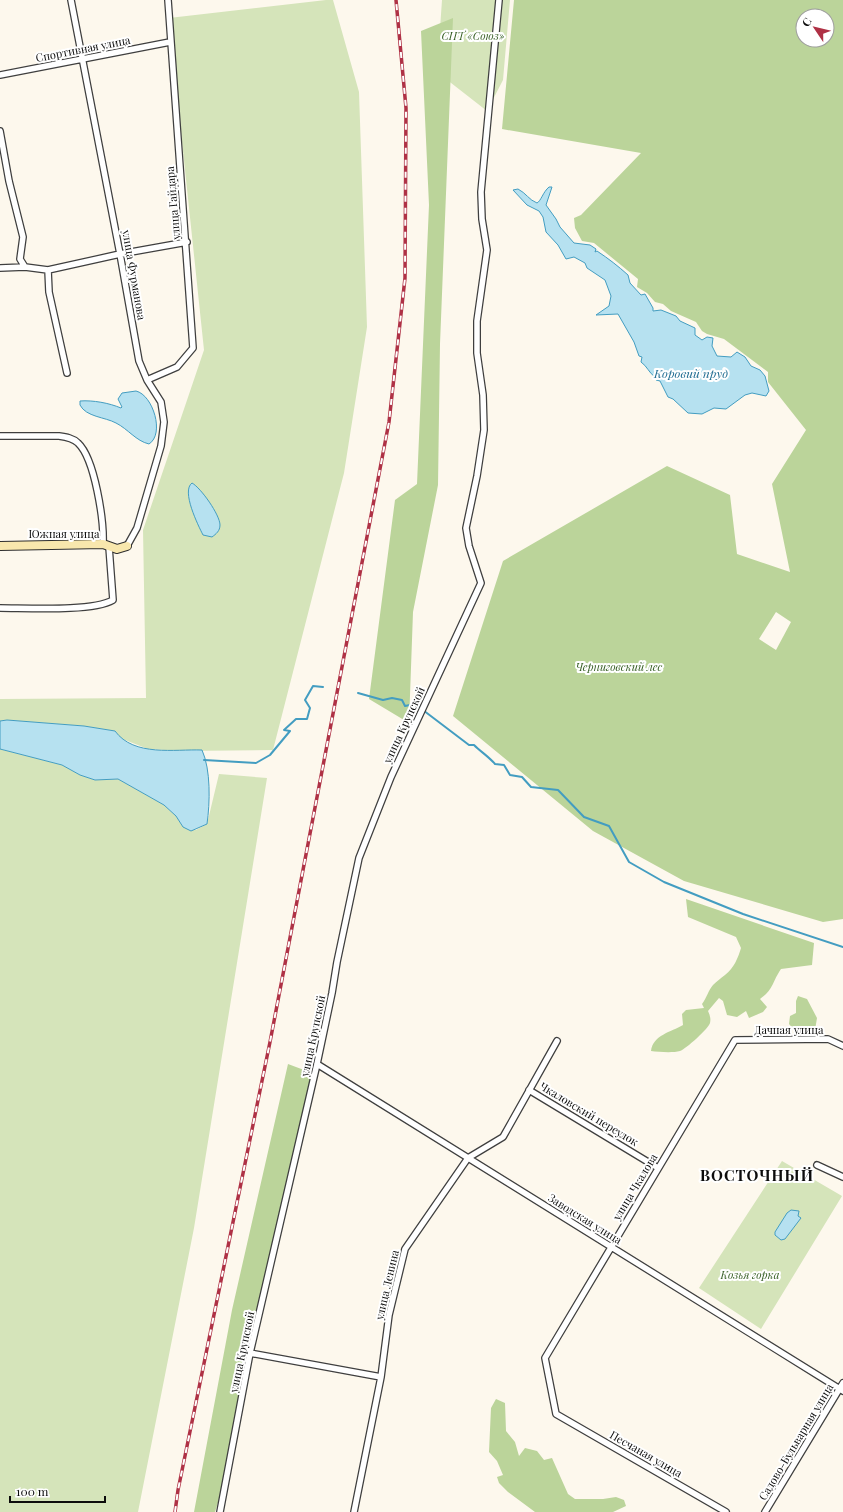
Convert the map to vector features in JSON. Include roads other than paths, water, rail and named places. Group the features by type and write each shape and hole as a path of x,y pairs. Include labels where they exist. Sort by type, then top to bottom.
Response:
{"street":[{"name":"улица Фурманова","path":"71,0 84,60 139,360 147,380 161,402 164,422 161,446 137,528 127,546"},
{"name":"улица Гайдара","path":"147,380 177,366 192,348 187,242 170,42 168,0"},
{"name":"улица Крупской","path":"220,1512 250,1353 317,1064 359,858 391,777 481,583 469,546 466,528 477,476 484,430 477,353 477,321 487,250 482,219 481,192 498,0"},
{"name":"Спортивная улица","path":"0,75 84,60 170,42"},
{"path":"0,131 9,181 23,237 20,259 25,267"},
{"path":"0,268 25,267 48,270 120,254 187,242"},
{"path":"48,270 49,292 68,373"},
{"path":"0,436 67,437 78,443 86,454 101,508 114,600 85,607 0,608"},
{"name":"Южная улица","path":"0,546 106,546 117,549 127,546"},
{"name":"Дачная улица","path":"735,1040 828,1039 843,1046"},
{"name":"улица Чкалова","path":"556,1414 545,1358 735,1040"},
{"name":"улица Ленина","path":"354,1512 381,1377 389,1315 405,1249 468,1158 503,1137 557,1041"},
{"name":"Заводская улица","path":"317,1064 841,1390"},
{"name":"Чкаловский переулок","path":"529,1090 658,1168"},
{"path":"817,1165 843,1178"},
{"path":"250,1353 381,1377"},
{"name":"Садово-Бульварная улица","path":"765,1512 841,1390 843,1383"},
{"name":"Песчаная улица","path":"556,1414 726,1512"}],"water":[{"name":"Коровий пруд","path":"549,187 552,187 546,205 560,227 574,243 590,245 596,249 595,252 597,251 628,275 630,283 641,295 645,294 653,308 653,311 661,310 676,316 680,321 695,328 695,335 702,340 707,337 713,338 712,346 717,356 731,357 737,352 745,357 751,366 760,370 765,376 769,391 766,396 752,393 745,395 726,409 714,408 702,414 688,413 673,399 668,397 660,381 656,380 641,362 642,357 639,356 634,342 618,314 596,315 609,306 611,296 605,280 587,268 585,263 574,257 566,259 558,245 546,232 543,217 539,211 527,205 513,190 518,189 537,203"},
{"path":"136,391 142,394 147,400 155,415 156,432 154,439 149,444 136,438 116,423 87,412 80,405 80,401 90,401 106,403 121,408 122,407 118,399 122,393"},
{"path":"192,483 200,490 217,515 220,525 219,529 212,537 203,535 194,516 188,493 189,487"},
{"path":"7,720 84,726 115,731 123,739 133,745 156,750 202,750 208,777 209,806 207,824 191,831 183,827 176,816 164,805 118,779 95,780 80,775 62,765 0,749 0,721"},
{"path":"791,1210 799,1211 798,1216 801,1218 785,1239 781,1240 775,1235 775,1232 787,1213"}],"waterway":[{"path":"204,760 256,763 270,755 290,731 284,730 296,719 307,719 310,708 305,700 313,686 323,687"},
{"path":"358,693 383,700 392,698 402,700 405,706 415,704 469,745 474,745 495,764 504,765 510,775 522,777 531,787 558,790 584,817 609,826 629,862 664,882 743,914 843,947"}],"railway":[{"path":"175,1512 178,1490 270,1042 389,422 405,278 406,108 396,0"}],"district":[{"name":"ВОСТОЧНЫЙ","path":"757,1176"}],"park label":[{"name":"СНТ «Союз»","path":"473,36"},
{"name":"Черниговский лес","path":"619,667"},
{"name":"Козья горка","path":"750,1275"}]}
